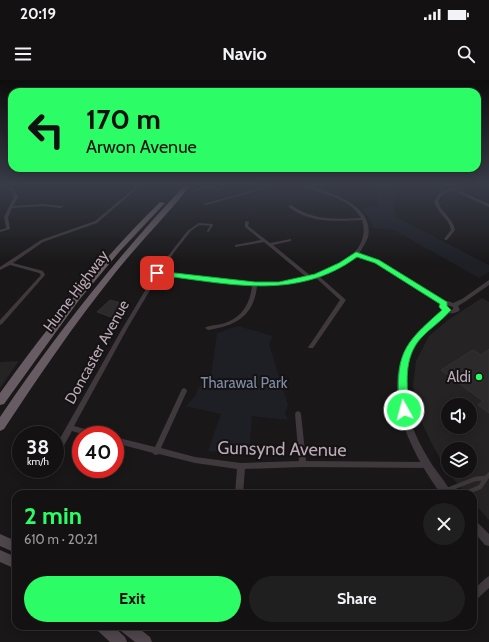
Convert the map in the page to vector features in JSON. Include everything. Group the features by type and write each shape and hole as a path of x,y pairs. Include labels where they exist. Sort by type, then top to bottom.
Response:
{"highway":[{"name":"Hume Highway","path":"0,401 37,350 119,248 154,211"},
{"name":"Hume Highway","path":"0,426 47,356 123,256 168,211"}],"main road":[{"path":"0,540 12,545"},
{"path":"0,556 12,561"},
{"path":"107,630 120,642"},
{"path":"130,630 144,642"}],"street":[{"path":"0,231 8,229 6,217 9,211"},
{"path":"0,269 42,241 96,222 108,211"},
{"path":"298,211 302,214 320,219 363,219"},
{"path":"157,273 255,284 288,283 317,276 342,265 356,254 365,239 366,228 363,219 358,211"},
{"path":"442,211 448,217 453,226 453,230 446,239"},
{"path":"247,222 246,226 310,278"},
{"name":"Doncaster Avenue","path":"64,438 96,377 157,273 174,247 189,231"},
{"path":"269,245 290,240"},
{"path":"237,246 265,241"},
{"path":"356,254 377,262 445,307 456,311 457,308 454,305 464,300 489,282"},
{"path":"0,323 43,275 41,272 9,263"},
{"path":"311,347 343,300 317,276"},
{"path":"208,328 224,326 238,319 253,300 255,284"},
{"path":"444,490 426,465 410,430 404,410 401,386 403,368 409,349 418,336 445,307"},
{"path":"156,452 184,390"},
{"path":"298,414 304,464"},
{"name":"Gunsynd Avenue","path":"124,443 156,452 195,460 241,466 304,464 426,465"},
{"path":"239,490 241,466"},
{"path":"477,528 489,540"},
{"path":"477,593 489,581"}],"lane":[{"path":"189,231 199,224 212,225 208,231"},
{"path":"473,490 480,487 489,474"},
{"path":"452,490 475,479 485,478"}],"shaded area":[{"path":"482,298 489,302 489,520 477,506 477,490 463,490 452,478 477,478 477,442 441,442 441,460 422,423 413,386 416,361 429,336 448,320"},
{"path":"19,361 0,388 0,362"}],"green space":[{"path":"364,211 395,211 396,217 489,265 489,272 479,278 394,230 373,228 370,219"},
{"name":"Tharawal Park","path":"238,326 273,336 269,344 288,405 285,413 288,420 252,416 249,455 208,451 221,414 186,406 196,395 198,388 211,376 217,333"}],"building":[{"path":"110,300 125,304 114,318 97,312"},
{"path":"489,349 489,413 478,405 483,401 441,370 473,350 481,355"}],"place":[{"name":"Aldi","path":"479,377"}],"route":[{"path":"157,273 263,285 279,284 298,282 317,276 342,265 356,254 371,258 444,304 444,309 447,310 424,329 409,349 405,359 402,379 401,393 404,410"}]}
